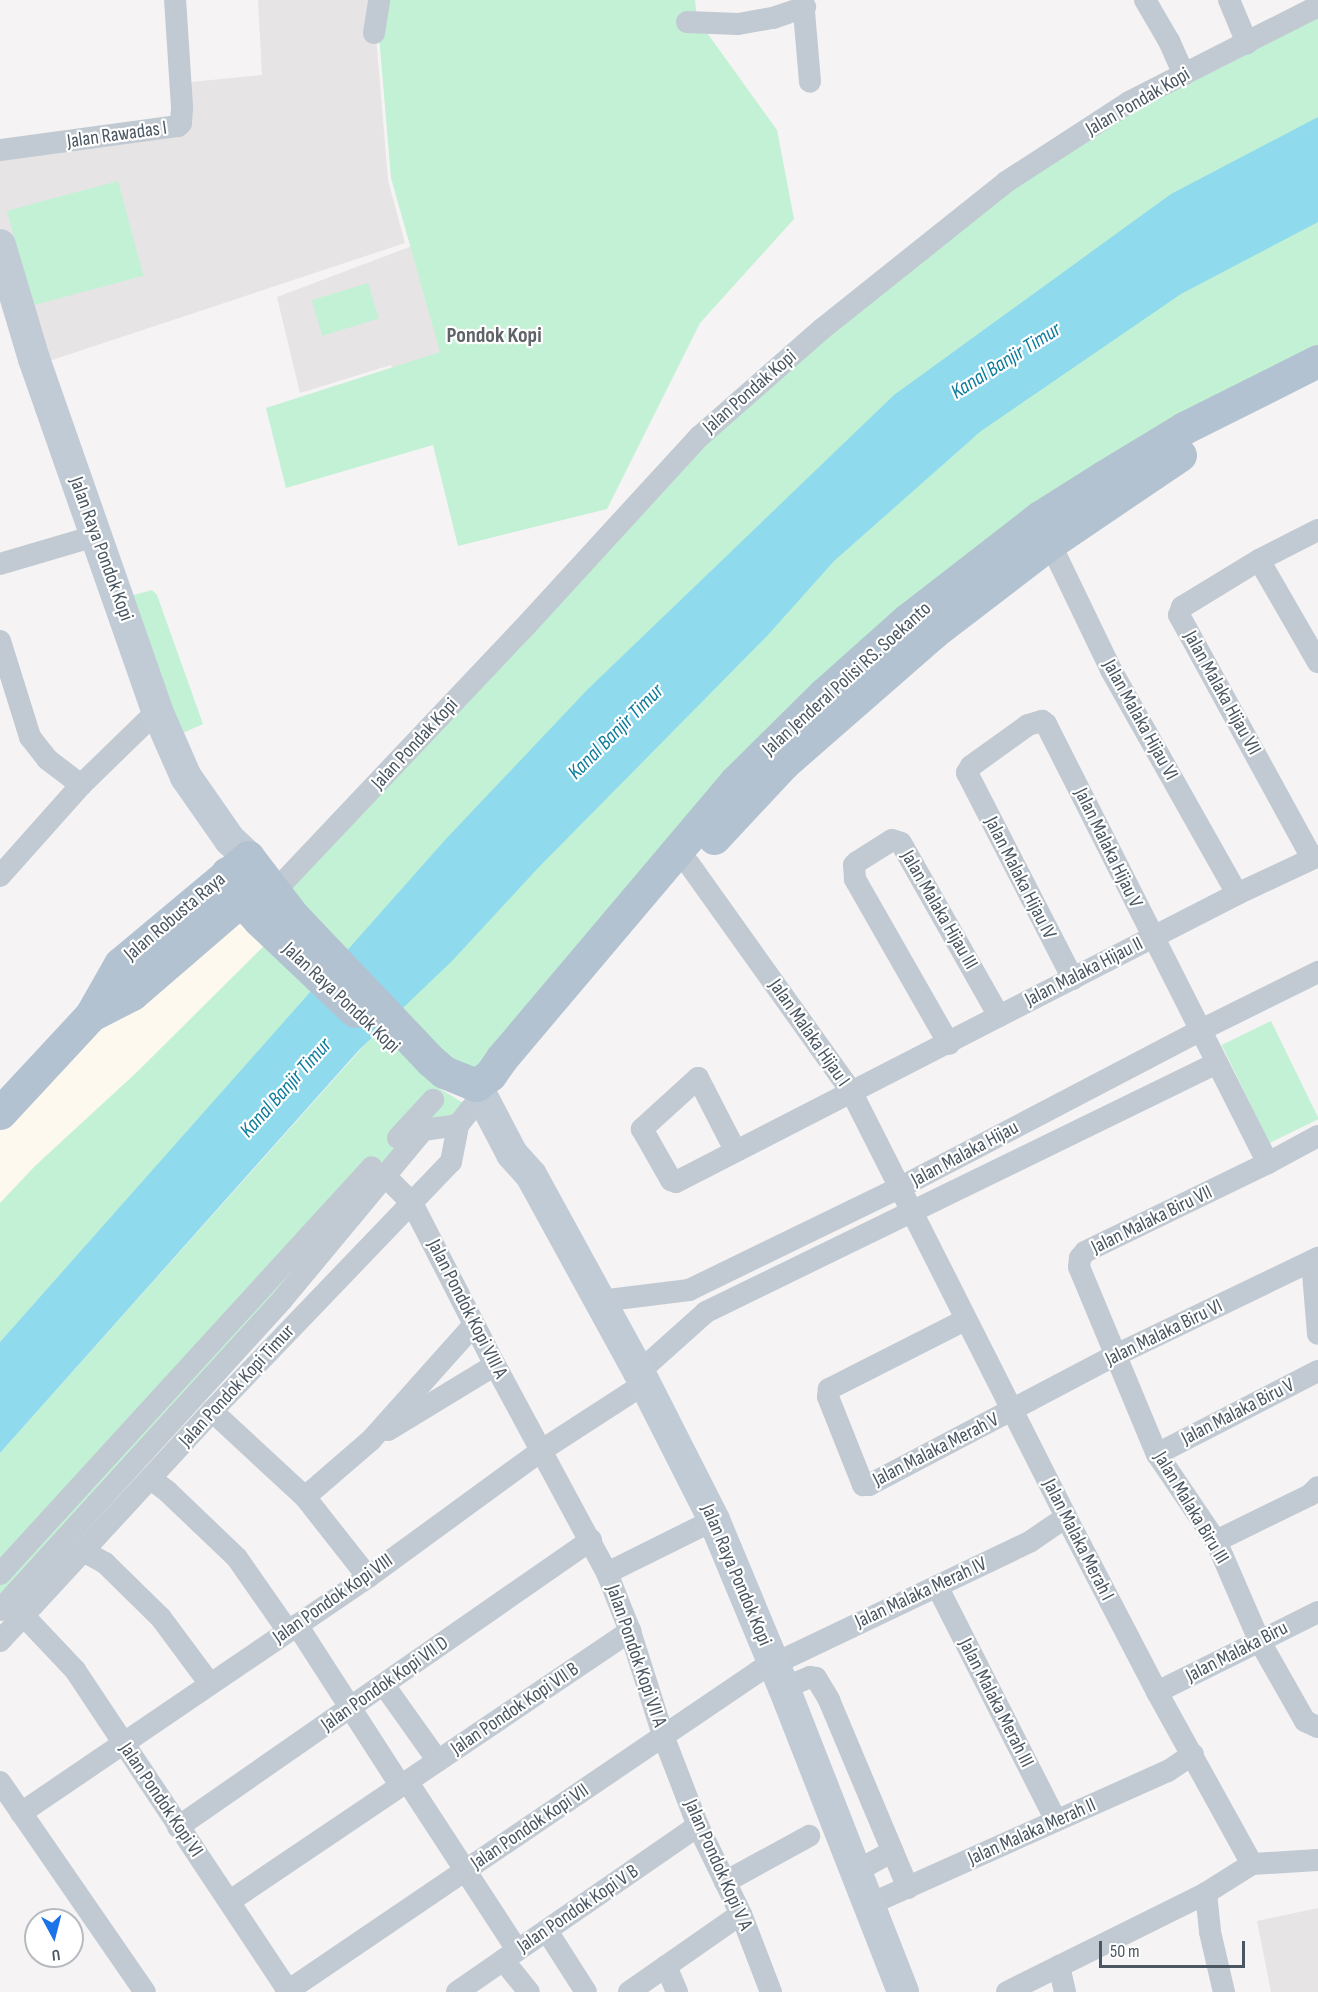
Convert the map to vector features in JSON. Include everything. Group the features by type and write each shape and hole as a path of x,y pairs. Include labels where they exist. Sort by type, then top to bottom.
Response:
{"main road":[{"name":"Jalan Raya Pondok Kopi","path":"2,254 34,359 95,536 157,711 186,777 237,867 428,1077 444,1072 481,1098 530,1143 531,1175 642,1378 714,1520 779,1676 903,1992"},
{"name":"Jalan Jenderal Polisi RS. Soekanto","path":"481,1098 514,1071 689,864 784,763 825,712 907,620 1045,530 1184,428 1318,361"},
{"name":"Jalan Jenderal Polisi RS. Soekanto","path":"1045,530 1318,383"},
{"name":"Jalan Jenderal Polisi RS. Soekanto","path":"481,1098 508,1050 736,781 825,712"},
{"name":"Jalan Raya Pondok Kopi","path":"237,867 281,915"},
{"name":"Jalan Robusta Raya","path":"0,1113 91,1015 132,994 237,867"}],"street":[{"name":"Jalan Rawadas I","path":"0,150 177,126 181,123 182,107 174,0"},
{"path":"374,33 379,0"},
{"path":"1145,0 1169,41 1184,75"},
{"path":"1229,0 1246,43"},
{"path":"687,22 738,24 773,18 804,4 810,82"},
{"name":"Jalan Pondak Kopi","path":"281,915 514,639 699,437 822,329 1006,182 1129,102 1318,6"},
{"name":"Jalan Malaka Hijau VI","path":"1045,530 1111,670 1237,894"},
{"name":"Jalan Malaka Hijau VII","path":"1315,857 1179,615 1182,607 1259,560 1318,530"},
{"path":"0,564 95,536"},
{"path":"1259,560 1318,662"},
{"path":"0,641 30,737 47,759 81,785"},
{"path":"1,873 81,785 157,711"},
{"name":"Jalan Malaka Hijau V","path":"968,777 971,765 1028,725 1042,721 1046,724 1152,938 1268,1163"},
{"name":"Jalan Malaka Hijau IV","path":"968,777 1073,979"},
{"name":"Jalan Malaka Hijau III","path":"950,1044 855,879 854,865 892,840 901,843 999,1016"},
{"name":"Jalan Malaka Hijau II","path":"735,1150 698,1078 642,1129 672,1182 735,1150 851,1091 950,1044 999,1016 1237,894 1315,857"},
{"name":"Jalan Malaka Hijau I","path":"689,864 851,1091 912,1212"},
{"name":"Jalan Malaka Hijau","path":"600,1301 690,1288 899,1188 1201,1030 1318,972"},
{"name":"Jalan Malaka Hijau","path":"642,1378 704,1315 1218,1063"},
{"path":"0,1574 428,1077"},
{"name":"Jalan Pondok Kopi Timur","path":"0,1610 282,1300 423,1131 481,1098"},
{"name":"Jalan Pondok Kopi Timur","path":"0,1641 85,1552 212,1411 451,1162 481,1098"},
{"path":"1058,1105 1074,1133"},
{"name":"Jalan Malaka Biru VII","path":"1116,1355 1081,1276 1080,1258 1085,1252 1268,1163 1318,1136"},
{"name":"Jalan Pondok Kopi VIII A","path":"384,1175 412,1203 495,1365 542,1450"},
{"name":"Jalan Malaka Merah I","path":"912,1212 1065,1517 1157,1692 1252,1864"},
{"path":"1315,1260 1318,1334"},
{"name":"Jalan Malaka Biru VI","path":"1012,1412 1116,1355 1315,1260"},
{"path":"690,1288 704,1315"},
{"name":"Jalan Malaka Merah V","path":"965,1320 830,1389 828,1397 861,1483 869,1485 1012,1412"},
{"path":"305,1497 418,1400 474,1325"},
{"name":"Jalan Malaka Biru III","path":"1116,1355 1157,1454 1216,1541 1259,1640 1314,1721"},
{"path":"418,1400 495,1365"},
{"name":"Jalan Malaka Biru V","path":"1157,1454 1318,1371"},
{"name":"Jalan Pondok Kopi VIII","path":"21,1813 368,1577 642,1378"},
{"path":"212,1411 305,1497 368,1577"},
{"name":"Jalan Pondok Kopi VII A","path":"542,1450 607,1574 630,1631 664,1738"},
{"path":"151,1479 168,1492 237,1558 292,1628 465,1870 529,1992"},
{"path":"1216,1541 1310,1495 1318,1487"},
{"name":"Jalan Malaka Merah IV","path":"779,1676 936,1586 1031,1541 1065,1517"},
{"name":"Jalan Pondok Kopi VII A","path":"607,1574 714,1520"},
{"name":"Jalan Pondok Kopi VII D","path":"178,1827 591,1540"},
{"path":"85,1552 105,1563 161,1618 210,1684"},
{"name":"Jalan Malaka Merah III","path":"936,1586 1056,1821"},
{"name":"Jalan Malaka Biru","path":"1157,1692 1318,1612"},
{"name":"Jalan Pondok Kopi VI","path":"23,1616 75,1670 122,1744 230,1901 288,1992"},
{"name":"Jalan Pondok Kopi VII B","path":"230,1901 630,1631"},
{"path":"779,1676 816,1678 829,1700 908,1888"},
{"name":"Jalan Pondok Kopi VII","path":"288,1992 465,1870 664,1738 779,1676"},
{"path":"384,1684 438,1761"},
{"name":"Jalan Pondok Kopi V A","path":"664,1738 698,1826 741,1914 771,1992"},
{"name":"Jalan Malaka Merah II","path":"868,1905 1168,1771 1193,1754"},
{"path":"0,1782 145,1992"},
{"name":"Jalan Pondok Kopi V B","path":"457,1992 698,1826"},
{"path":"725,1882 809,1836"},
{"path":"855,1872 893,1851"},
{"path":"1007,1992 1206,1893 1252,1864 1318,1860"},
{"path":"1206,1893 1210,1932 1224,1992"},
{"path":"628,1992 741,1914"},
{"path":"547,1931 586,1992"},
{"path":"666,1966 677,1992"},
{"path":"1059,1966 1065,1992"}],"shaded area":[{"path":"258,0 373,0 388,180 405,243 37,365 0,232 0,152 182,130 182,83 262,75"},
{"path":"420,243 456,362 396,381 391,365 300,393 277,297"},
{"path":"241,900 274,936 137,1072 35,1166 0,1203 0,1113"},
{"path":"1318,1908 1318,1992 1271,1992 1257,1921"}],"green space":[{"path":"376,0 695,0 697,19 777,130 794,219 700,323 607,509 458,546 433,445 286,488 266,408 440,352 391,178"},
{"path":"1318,6 1318,361 1184,428 817,703 476,1085 274,892 662,478 1006,182"},
{"path":"118,181 143,276 32,305 7,211"},
{"path":"368,283 379,318 322,336 312,300"},
{"path":"152,590 157,595 203,724 169,739 119,599"},
{"path":"274,936 324,978 0,1342 0,1203 35,1166 137,1072"},
{"path":"1271,1021 1318,1119 1269,1143 1222,1045"},
{"path":"377,1031 442,1090 460,1101 474,1105 423,1131 0,1609 0,1453"}],"water":[{"name":"Kanal Banjir Timur","path":"1318,117 1318,222 1181,294 981,431 834,561 767,636 538,868 452,961 359,1050 0,1453 0,1342 445,840 588,689 894,395 1171,194"}],"district":[{"name":"Pondok Kopi","path":"494,336"}]}
